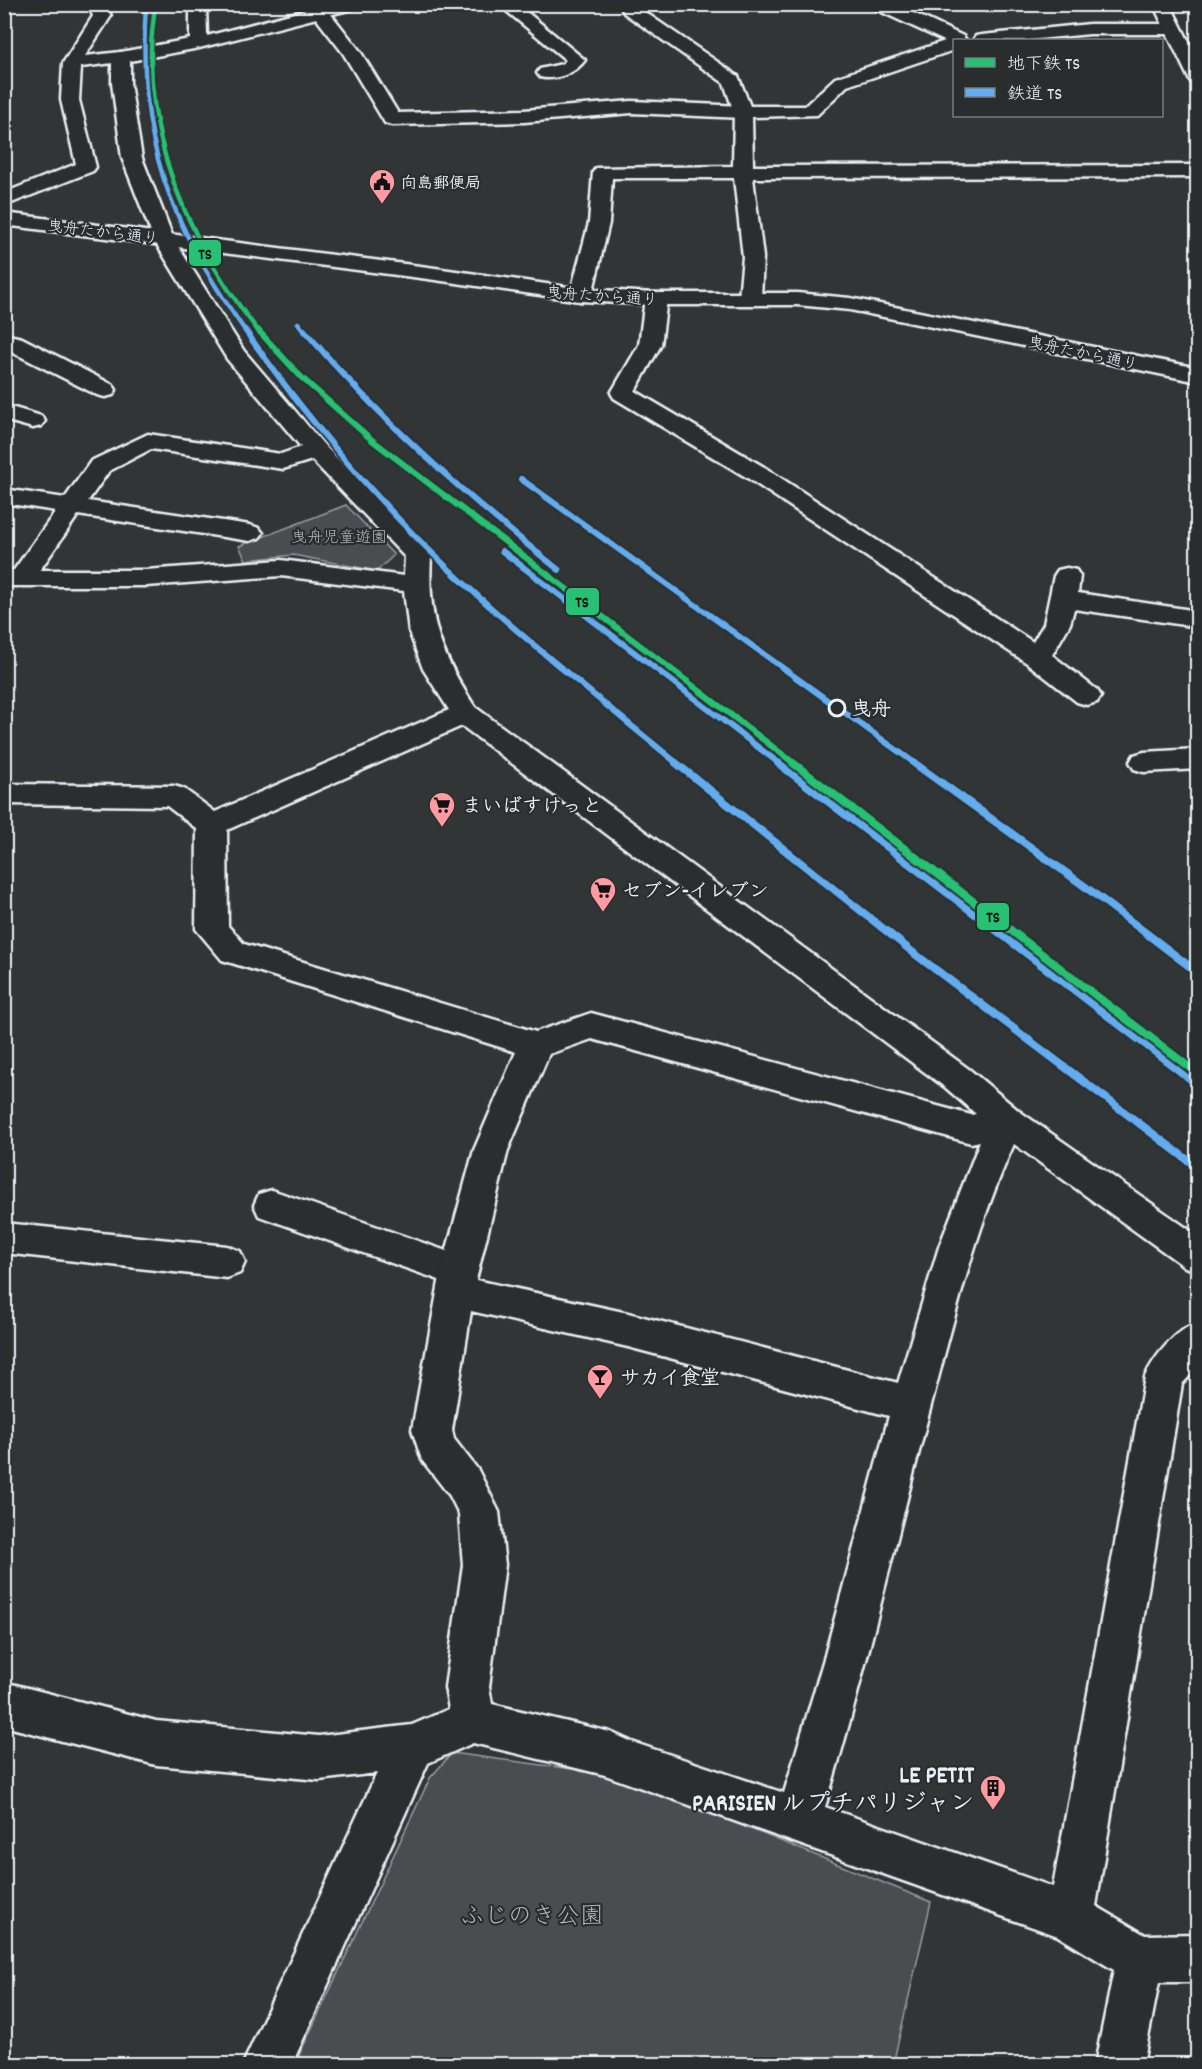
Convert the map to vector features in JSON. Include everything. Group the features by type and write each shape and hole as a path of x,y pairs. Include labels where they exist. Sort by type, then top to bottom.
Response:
{"street":[{"path":"4,200 86,167 70,100 72,63 102,16 101,9 96,4"},
{"path":"198,4 199,43"},
{"path":"72,63 199,43 317,9 350,4"},
{"path":"506,4 576,60 568,68 546,73"},
{"path":"632,4 630,9 732,80 743,111 743,172 753,257 750,298"},
{"path":"879,4 953,41"},
{"path":"1161,4 1197,79"},
{"path":"317,9 351,51 392,119 524,116 632,107 810,111 841,82 953,43"},
{"path":"992,39 1090,29 1172,29"},
{"path":"121,57 121,83 132,158 164,240 235,354 316,450 418,556 416,585 422,631 437,669 465,714 958,1079 1007,1121 1197,1256"},
{"path":"581,295 599,224 603,172 1197,171"},
{"name":"曳舟たから通り","path":"4,219 428,273 581,295 656,299 797,299 850,304 1197,375"},
{"path":"656,299 650,345 622,393 755,472 1037,657 1087,696"},
{"path":"4,341 14,342 105,390"},
{"path":"4,412 33,421"},
{"path":"13,578 72,506 100,466 148,441 283,462 316,450"},
{"path":"4,496 250,533"},
{"path":"13,578 146,578 281,568 416,585"},
{"path":"1037,657 1057,624 1065,588 1197,619"},
{"path":"212,825 465,714"},
{"path":"1144,762 1197,759"},
{"path":"4,794 174,796 212,825"},
{"path":"212,825 212,929 233,952 536,1045 591,1026 971,1129 1007,1121"},
{"path":"473,1721 467,1687 484,1565 478,1512 464,1483 436,1447 432,1430 457,1281 491,1150 536,1045"},
{"path":"798,1820 825,1738 911,1404 942,1294 993,1149 1007,1121"},
{"path":"272,1205 457,1281 628,1330 911,1404"},
{"path":"4,1238 227,1262"},
{"path":"1071,1917 1164,1377 1197,1339"},
{"path":"4,1704 156,1743 319,1758 412,1747 473,1721 610,1754 624,1761 1071,1917 1140,1959 1197,1958"},
{"path":"267,2064 412,1747"},
{"path":"1119,2064 1140,1959"}],"green space":[{"name":"曳舟児童遊園","path":"346,505 394,555 377,571 293,555 246,560 239,546"},
{"name":"ふじのき公園","path":"452,1753 617,1775 931,1902 893,2064 295,2064 430,1778"}],"metro line":[{"name":"TS","path":"155,4 151,49 153,94 160,138 173,181 190,223 211,263 235,301 288,364 372,440 1198,1074"}],"rail line":[{"name":"TS","path":"146,4 144,61 148,116 155,154 174,210 201,263 250,337 336,450 386,506 466,585 643,736 915,954 1193,1164"},
{"name":"TS","path":"298,323 357,391 421,454 559,570"},
{"name":"TS","path":"521,479 1083,885 1193,969"},
{"name":"TS","path":"502,551 1193,1081"}],"place":[{"name":"向島郵便局","path":"382,205"},
{"name":"曳舟","path":"837,708"},
{"name":"まいばすけっと","path":"442,828"},
{"name":"セブン-イレブン","path":"603,913"},
{"name":"サカイ食堂","path":"600,1400"},
{"name":"LE PETIT PARISIEN ルプチパリジャン","path":"993,1811"}]}
